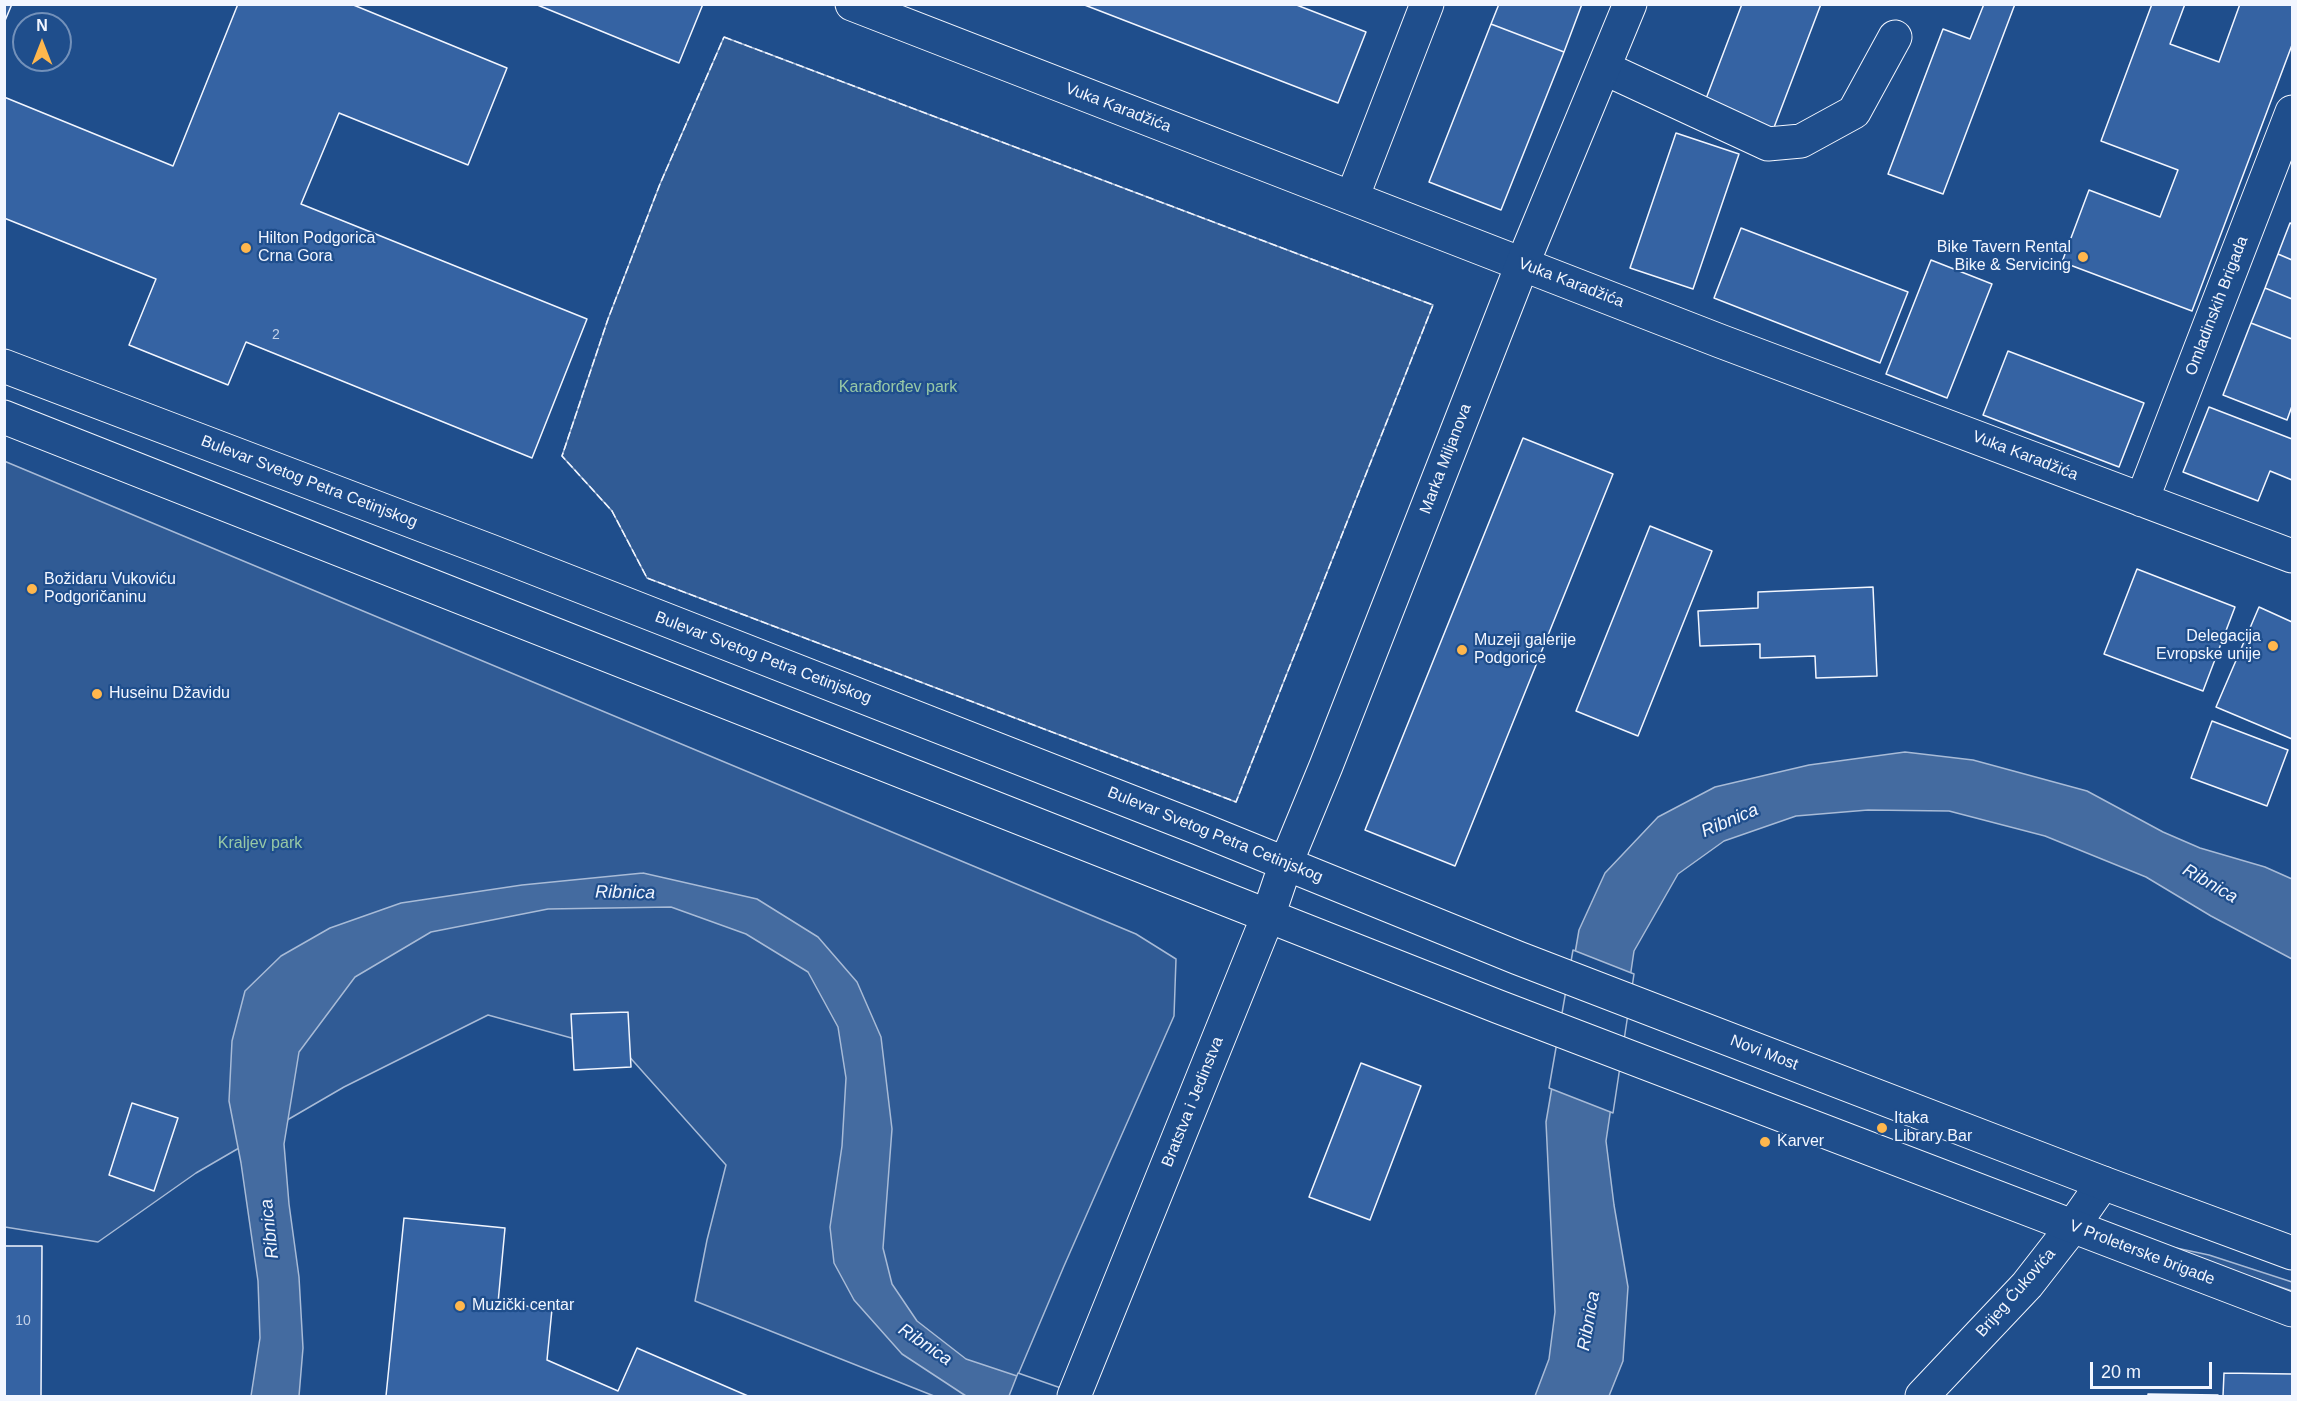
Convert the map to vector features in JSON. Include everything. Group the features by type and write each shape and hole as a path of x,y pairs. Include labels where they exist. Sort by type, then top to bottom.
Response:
{"main road":[{"name":"Vuka Karadžića","path":"852,4 1522,265 2292,556"},
{"path":"1352,198 1427,4"},
{"name":"Marka Miljanova","path":"1268,916 1286,863 1522,265 1630,4"},
{"path":"1604,68 1768,144 1801,141 1854,112 1895,37"},
{"name":"Omladinskih Brigada","path":"2142,500 2292,112"},
{"name":"Bulevar Svetog Petra Cetinjskog","path":"4,366 493,552 1286,863 1518,958"},
{"path":"4,417 1268,916"},
{"name":"V Proleterske brigade","path":"1268,916 1499,1008 2292,1311"},
{"name":"Bratstva i Jedinstva","path":"1074,1396 1268,916"},
{"name":"Novi Most","path":"1518,958 2103,1183"},
{"path":"2103,1183 2292,1253"},
{"name":"Brijeg Ćukovića","path":"1922,1396 2027,1285 2103,1183"}],"shaded area":[{"name":"Karađorđev park","path":"724,37 1433,305 1236,802 647,578 612,511 562,456 608,319 660,184"},
{"name":"Kraljev park","path":"4,461 1136,934 1176,959 1174,1016 1009,1396 934,1396 695,1301 707,1240 726,1165 626,1053 488,1015 344,1087 196,1173 98,1242 5,1227"},
{"path":"2148,1242 2209,1255 2292,1282 2292,1291"}],"water":[{"name":"Ribnica","path":"1905,752 1973,760 2087,791 2163,832 2200,848 2265,867 2292,879 2292,959 2211,916 2146,877 2045,836 1949,811 1868,810 1796,816 1724,841 1678,874 1634,951 1606,1141 1628,1287 1623,1361 1609,1396 1535,1396 1549,1359 1555,1312 1546,1122 1579,930 1605,873 1658,817 1715,787 1809,765"},
{"name":"Ribnica","path":"643,873 757,899 818,937 857,982 881,1037 892,1129 883,1248 892,1284 917,1321 966,1359 1077,1396 966,1396 902,1354 854,1300 834,1263 830,1227 842,1146 846,1078 838,1027 808,972 746,934 671,907 548,909 431,932 355,977 299,1052 284,1144 299,1277 303,1348 299,1396 251,1396 260,1338 258,1281 241,1163 229,1101 232,1041 245,991 281,956 330,928 401,903 522,885"}],"pier":[{"path":"1573,950 1634,974 1613,1113 1549,1088"},
{"path":"1018,1373 1078,1394 1080,1396 1009,1396"}],"building":[{"path":"4,4 12,4 4,23"},
{"name":"Hilton Podgorica Crna Gora","path":"238,4 351,4 507,68 468,165 339,113 301,204 587,319 532,458 246,342 228,385 129,345 156,279 4,218 4,97 173,166"},
{"path":"535,4 703,4 679,63"},
{"path":"1082,4 1294,4 1366,32 1338,103"},
{"path":"1499,4 1582,4 1564,52 1491,24"},
{"path":"1742,4 1821,4 1773,130 1704,104"},
{"path":"1984,4 2015,4 1943,194 1888,174 1943,29 1970,39"},
{"path":"2152,4 2185,4 2170,44 2219,62 2240,4 2292,4 2292,45 2192,311 2062,262 2089,190 2160,217 2178,170 2101,141"},
{"path":"1491,24 1564,52 1501,210 1429,182"},
{"path":"1676,133 1739,154 1693,289 1630,268"},
{"path":"2290,223 2292,224 2292,260 2278,254"},
{"path":"1741,228 1908,292 1880,363 1714,298"},
{"path":"2278,254 2292,260 2292,299 2265,288"},
{"path":"1931,260 1992,284 1947,398 1886,374"},
{"path":"2265,288 2292,299 2292,339 2251,323"},
{"path":"2251,323 2292,339 2292,406 2287,420 2223,395"},
{"path":"2008,351 2144,403 2119,467 1983,415"},
{"path":"2209,407 2292,439 2292,480 2270,471 2258,501 2183,472"},
{"path":"1523,438 1613,474 1455,866 1365,830"},
{"path":"1650,526 1712,551 1638,736 1576,711"},
{"path":"2137,569 2235,607 2203,691 2104,654"},
{"path":"1873,587 1877,676 1816,678 1815,656 1760,658 1760,644 1700,646 1698,611 1758,608 1758,592"},
{"path":"2259,607 2292,622 2292,739 2216,707"},
{"path":"2212,721 2288,750 2267,806 2191,778"},
{"path":"628,1012 631,1067 574,1070 571,1014"},
{"path":"1361,1063 1421,1086 1370,1220 1309,1197"},
{"path":"132,1103 178,1118 154,1191 109,1175"},
{"name":"Muzički centar","path":"404,1218 505,1228 498,1303 552,1309 547,1360 618,1391 637,1348 748,1396 386,1396"},
{"path":"4,1246 42,1246 41,1396 4,1396"},
{"path":"2224,1373 2292,1374 2292,1396 2223,1396"},
{"path":"2148,1394 2218,1395 2218,1396 2148,1396"}],"fence":[{"path":"724,37 1433,305 1236,802 647,578 612,511 562,456 608,319 660,184 724,37"}],"place":[{"name":"Hilton Podgorica Crna Gora","path":"246,248"},
{"name":"Bike Tavern Rental Bike & Servicing","path":"2083,257"},
{"name":"Božidaru Vukoviću Podgoričaninu","path":"32,589"},
{"name":"Delegacija Evropske unije","path":"2273,646"},
{"name":"Muzeji galerije Podgorice","path":"1462,650"},
{"name":"Huseinu Džavidu","path":"97,694"},
{"name":"Itaka Library Bar","path":"1882,1128"},
{"name":"Karver","path":"1765,1142"},
{"name":"Muzički centar","path":"460,1306"}]}
